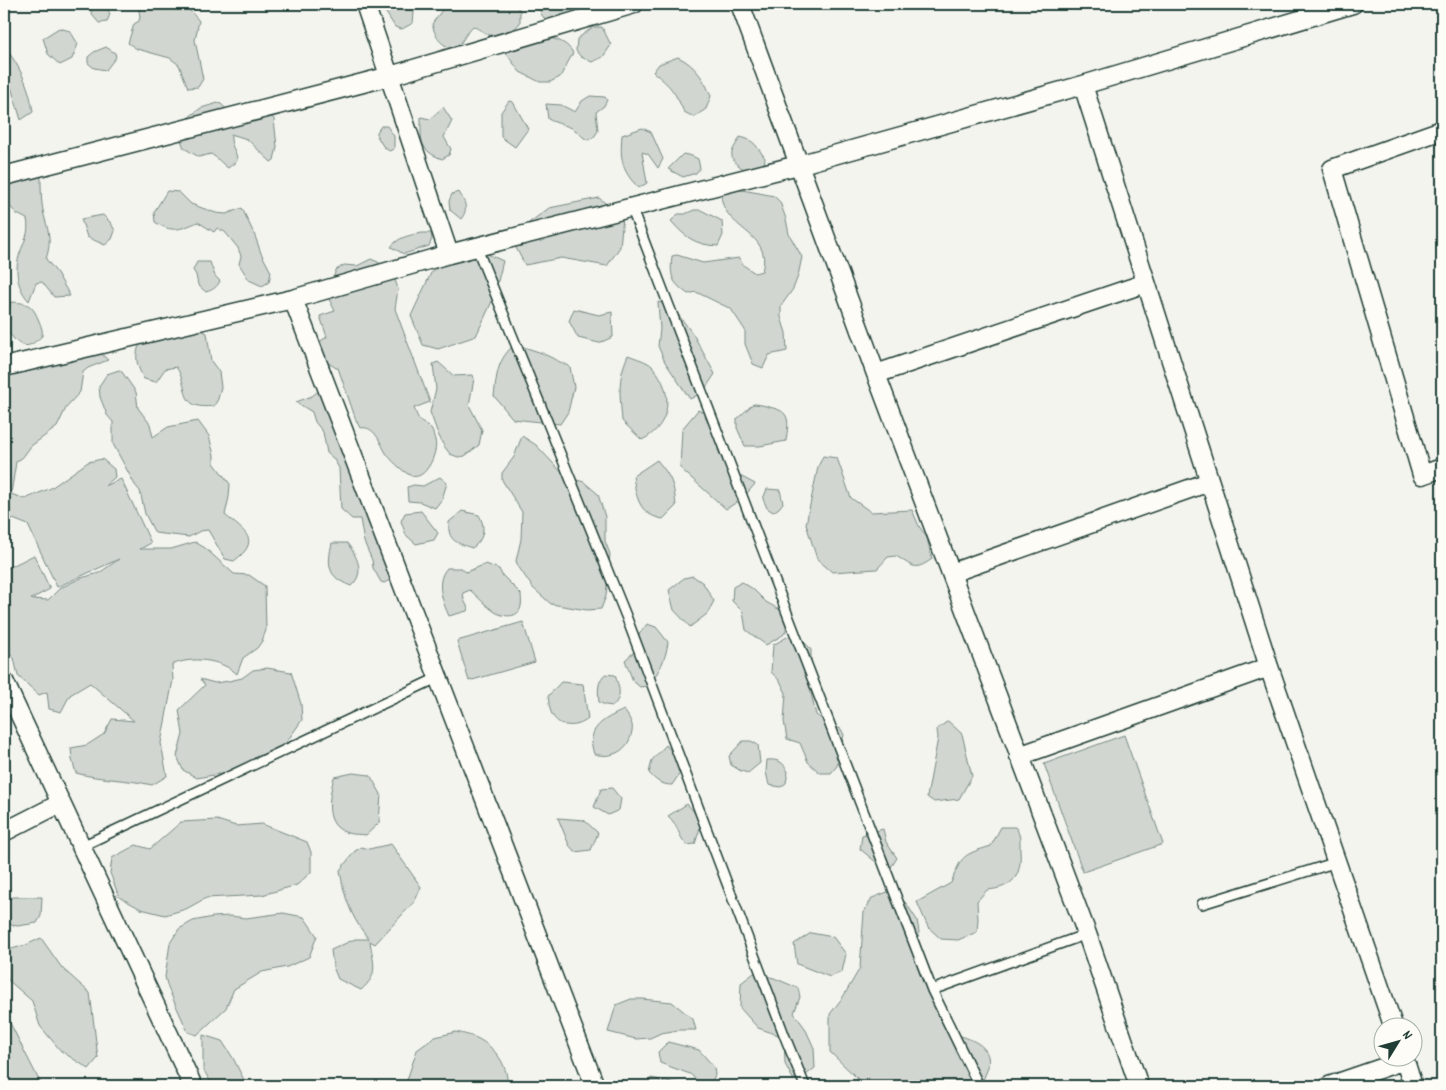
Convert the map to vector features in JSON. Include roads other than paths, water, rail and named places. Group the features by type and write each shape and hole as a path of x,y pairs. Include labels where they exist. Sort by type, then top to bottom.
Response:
{"street":[{"path":"365,4 449,254"},
{"path":"4,176 390,76 634,4"},
{"path":"740,4 798,165 1087,934 1139,1086"},
{"path":"4,367 293,300 476,246 798,165 1083,85 1353,4"},
{"path":"1083,85 1209,482 1270,667 1391,1018"},
{"path":"1442,130 1332,169 1422,475 1442,468"},
{"path":"876,374 1146,283"},
{"path":"293,300 595,1086"},
{"path":"951,573 1209,482"},
{"path":"1019,756 1270,667"},
{"path":"4,681 193,1086"},
{"path":"4,832 61,803"},
{"path":"1329,1086 1379,1068"},
{"path":"1407,1068 1412,1086"}],"lane":[{"path":"631,207 932,990 979,1086"},
{"path":"476,246 626,616 805,1086"},
{"path":"80,847 437,678"},
{"path":"1202,904 1337,862"},
{"path":"932,990 1087,934"}]}
